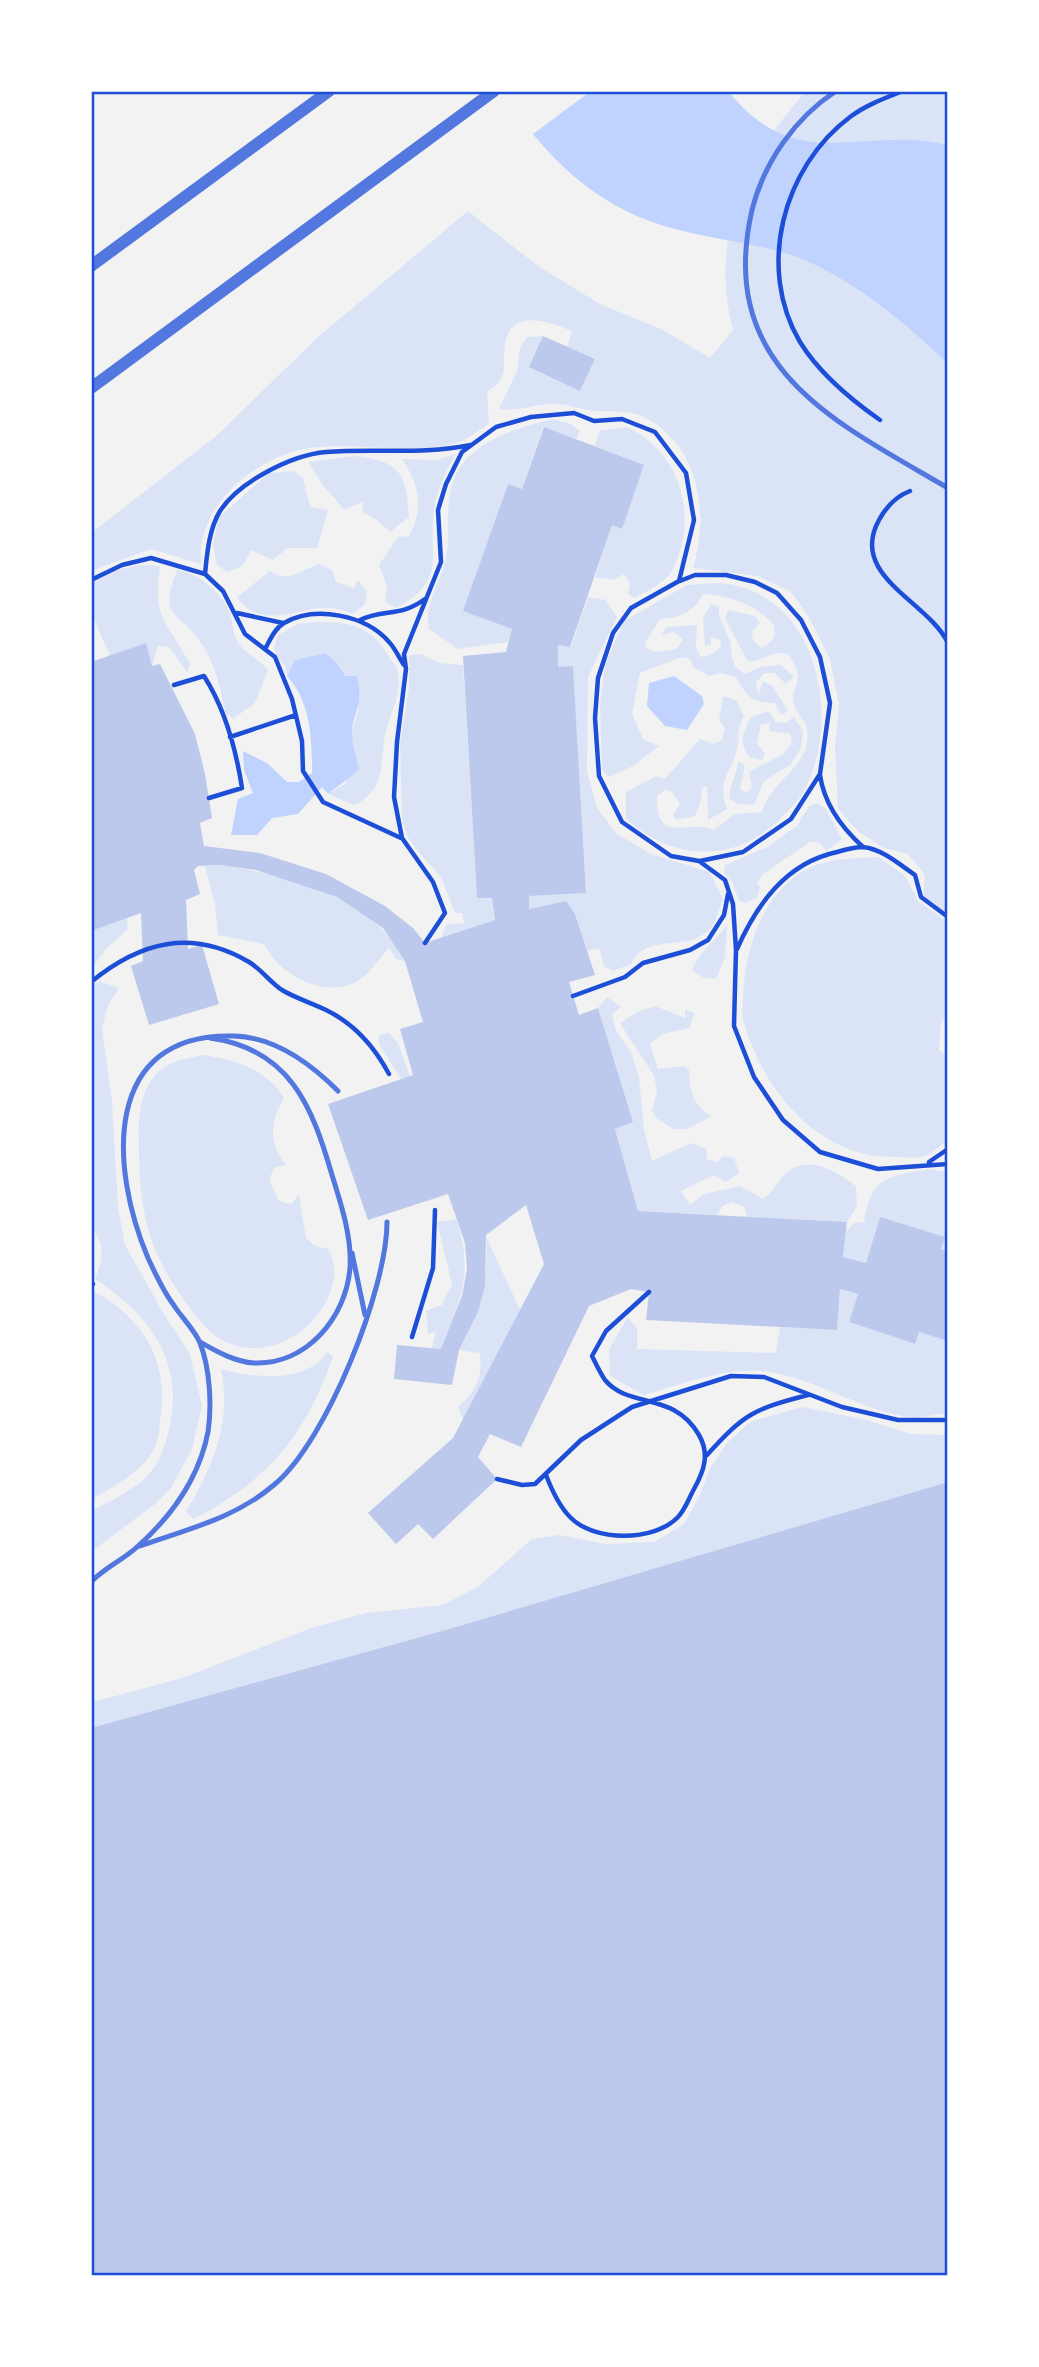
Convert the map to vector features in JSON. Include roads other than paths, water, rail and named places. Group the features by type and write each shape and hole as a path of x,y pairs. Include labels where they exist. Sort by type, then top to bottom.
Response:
{"street":[{"path":"91,266 329,91"},
{"path":"91,388 494,91"}],"lane":[{"path":"836,91 806,115 780,145 755,197 745,261 755,317 766,346 784,374 834,421 948,488"},
{"path":"338,1091 303,1059 278,1046 248,1036 183,1040 163,1050 143,1070 127,1108 124,1141 127,1186 135,1224 171,1302 200,1342 236,1360 253,1363 275,1362 306,1348 335,1317 350,1270 350,1244"},
{"path":"201,1037 254,1051 291,1079 305,1099 322,1143 350,1244 366,1318"},
{"path":"137,1547 225,1516 277,1483 305,1449 326,1415 366,1318 385,1252 387,1222"},
{"path":"91,1582 137,1547 189,1487 201,1460 208,1430 209,1403 200,1342"}],"water":[{"path":"499,91 728,91 754,117 780,133 805,141 831,143 916,140 948,145 948,364 882,306 807,261 744,243 679,230 622,209 576,178 556,159"},
{"path":"325,653 337,663 345,676 357,676 359,696 352,736 359,770 328,794 322,787 298,814 272,818 257,835 231,835 238,799 253,793 244,770 243,751 267,763 287,782 299,782 312,773 310,734 305,709 295,686 287,676 295,660"},
{"path":"674,676 702,696 704,704 687,730 665,726 647,706 649,683"}]}
